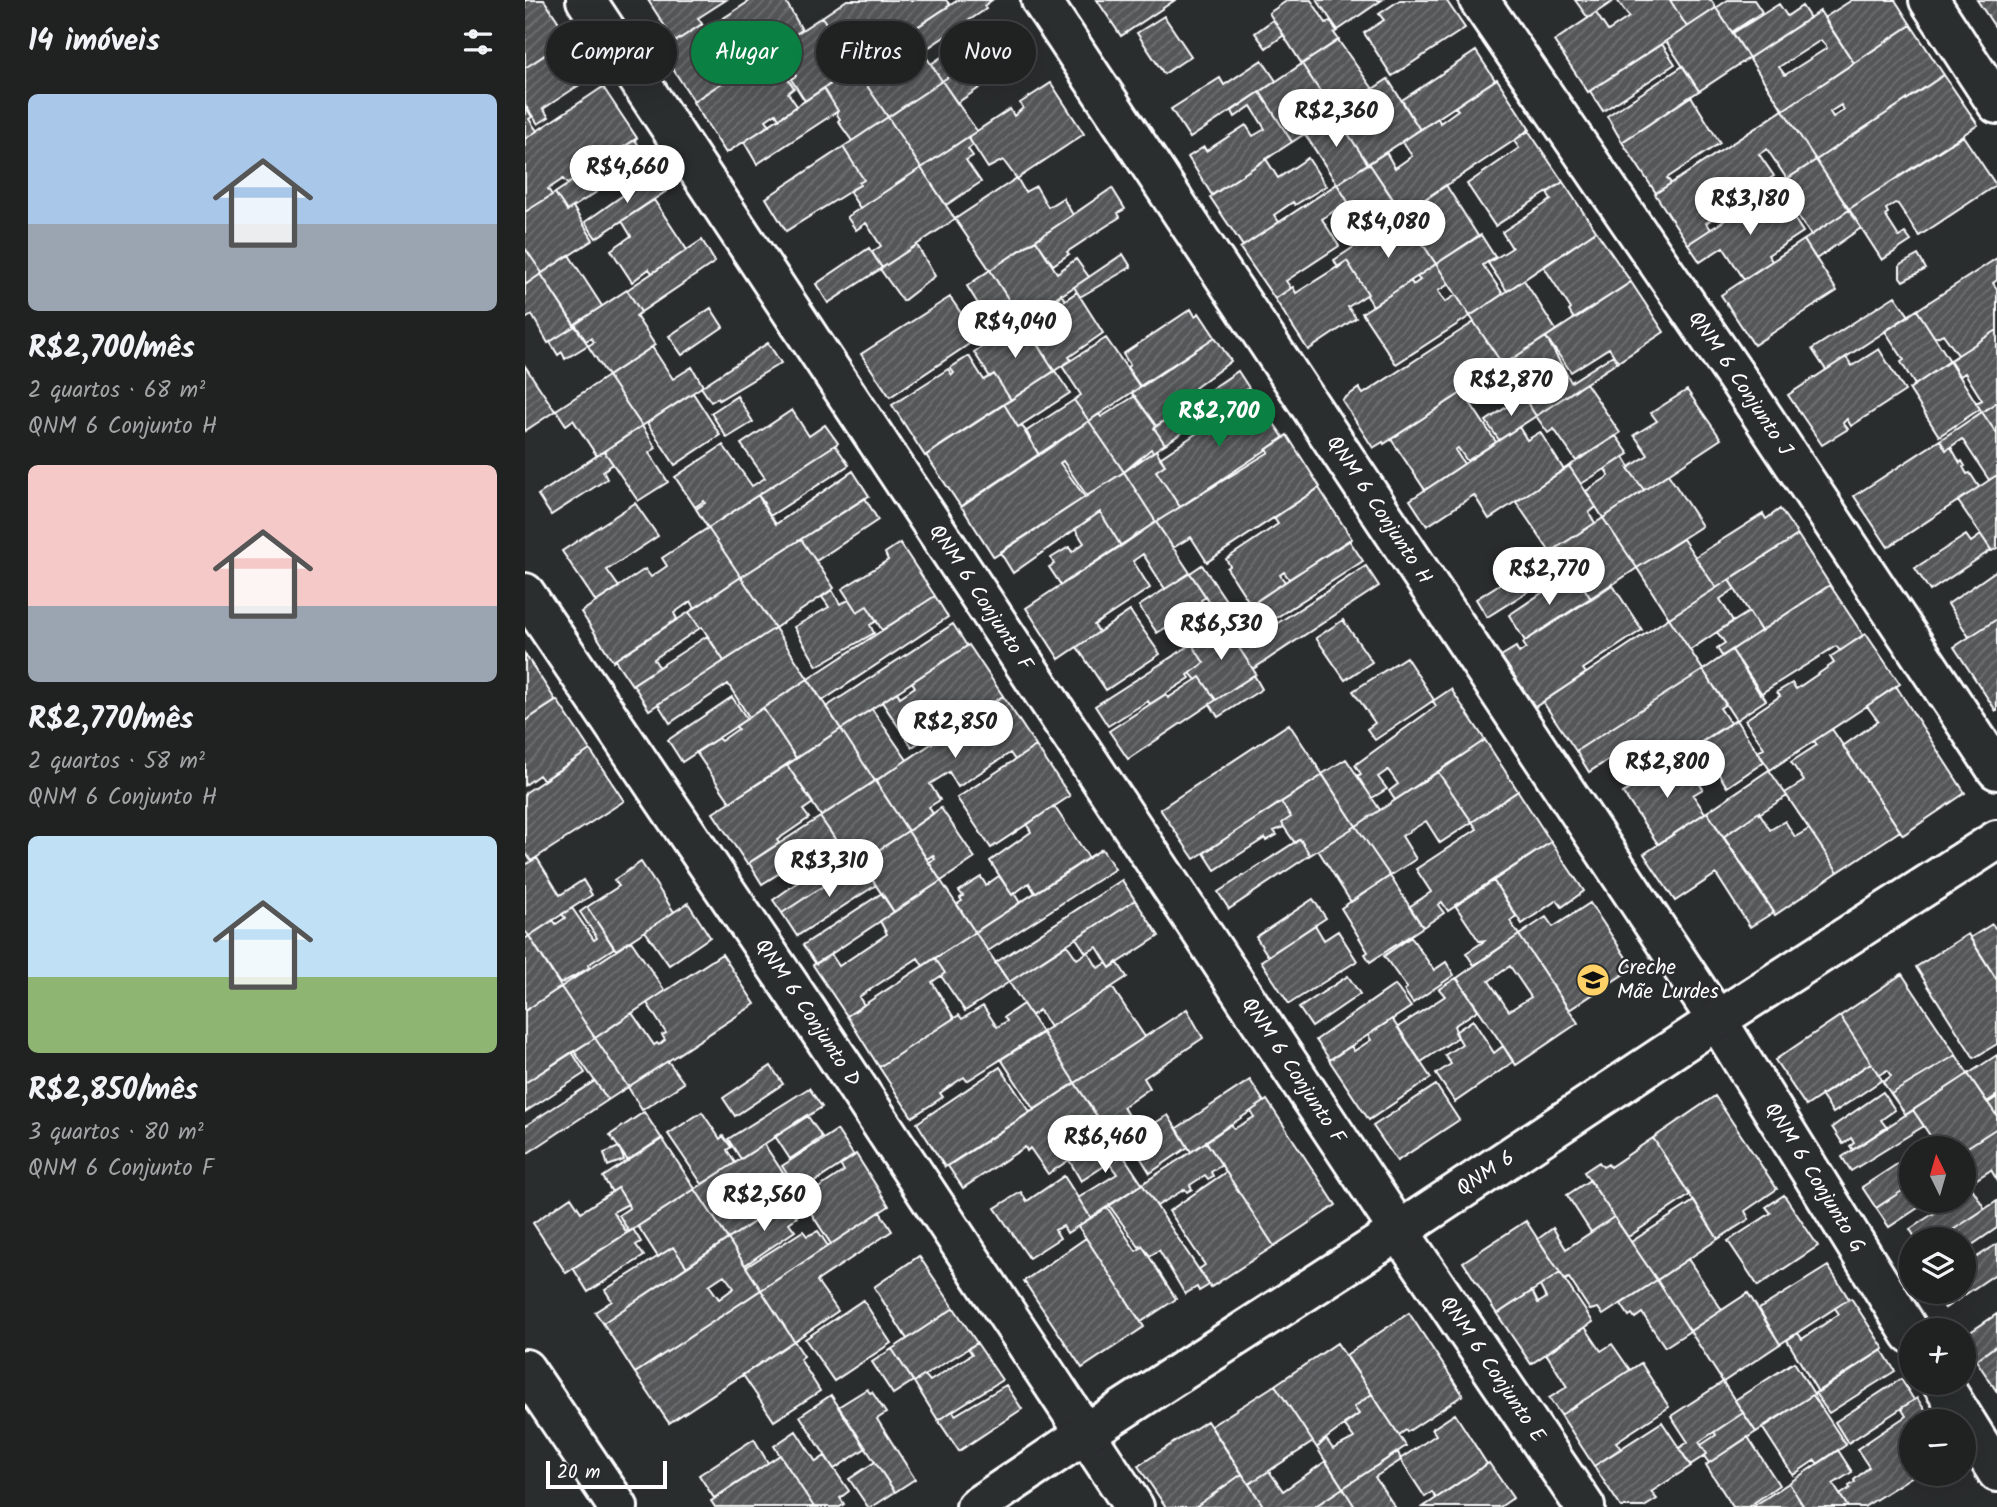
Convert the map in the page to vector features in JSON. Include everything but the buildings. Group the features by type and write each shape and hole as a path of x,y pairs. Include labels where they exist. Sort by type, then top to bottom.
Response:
{"street":[{"name":"QNM 6 Conjunto F","path":"586,0 1399,1231"},
{"name":"QNM 6 Conjunto H","path":"1041,0 1717,1020"},
{"name":"QNM 6 Conjunto J","path":"1479,0 1741,384 1997,770"},
{"path":"1929,0 1997,104"},
{"name":"QNM 6 Conjunto D","path":"525,593 796,995 1134,1507"},
{"name":"QNM 6","path":"976,1507 1717,1020 1997,840"},
{"name":"QNM 6 Conjunto G","path":"1717,1020 1901,1318"},
{"name":"QNM 6 Conjunto E","path":"1399,1231 1585,1507"},
{"path":"525,1369 618,1507"},
{"path":"1949,1395 1997,1472"}],"place":[{"name":"Creche Mãe Lurdes","path":"1593,980"}]}
